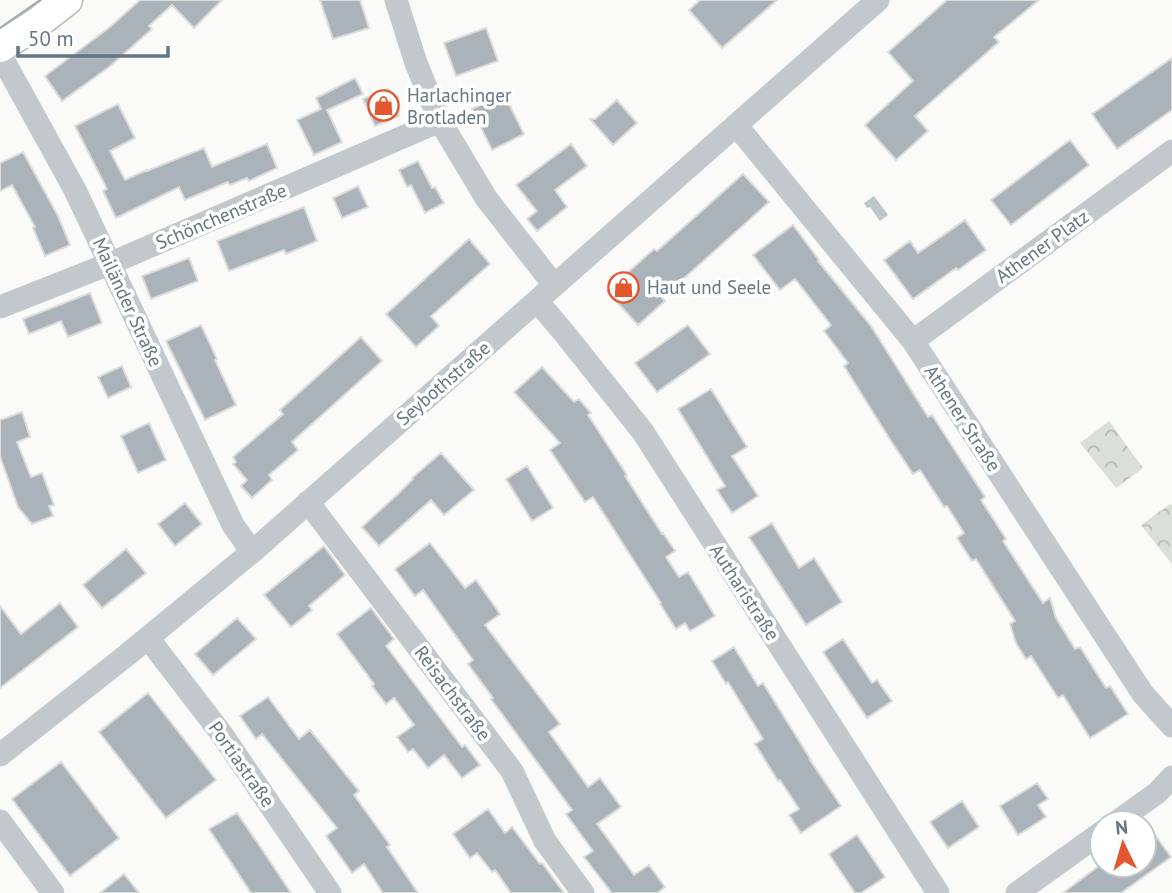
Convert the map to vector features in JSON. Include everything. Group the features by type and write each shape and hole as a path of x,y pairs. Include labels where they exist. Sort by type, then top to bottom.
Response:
{"main road":[{"path":"0,47 67,0"}],"street":[{"path":"396,0 416,63 440,121 486,198 554,285"},
{"name":"Seybothstraße","path":"0,755 252,552 878,0"},
{"name":"Mailänder Straße","path":"0,54 75,190 233,525 252,552"},
{"name":"Schönchenstraße","path":"0,307 109,264 440,121"},
{"name":"Athener Straße","path":"736,124 913,341 1143,694 1172,726"},
{"name":"Athener Platz","path":"913,341 1172,151"},
{"name":"Autharistraße","path":"537,301 643,432 938,893"},
{"name":"Reisachstraße","path":"309,502 512,771 545,841 583,893"},
{"name":"Portiastraße","path":"148,638 221,733 330,893"},
{"path":"1135,809 1157,793 1172,777"},
{"path":"0,821 53,893"},
{"path":"1017,893 1088,842"}],"green space":[{"path":"1109,421 1143,468 1116,488 1080,443"},
{"path":"1170,504 1172,506 1172,564 1141,525"}],"shaded area":[{"path":"874,196 888,215 880,221 864,203"}],"building":[{"path":"140,0 222,0 194,28 172,5 149,26 152,29 109,67 62,101 45,76 110,27"},
{"path":"320,0 360,0 369,28 333,39"},
{"path":"700,0 777,0 722,48 689,10"},
{"path":"947,0 1039,0 994,37 999,42 915,116 928,131 896,160 865,125 913,81 888,52"},
{"path":"486,28 498,61 456,76 444,43"},
{"path":"1172,58 1172,110 1117,149 1092,114"},
{"path":"355,78 363,94 327,110 342,142 314,155 297,120 321,109 316,98"},
{"path":"388,89 399,116 375,126 363,99"},
{"path":"504,94 524,134 492,150 472,109"},
{"path":"617,100 637,123 613,145 590,119 595,119"},
{"path":"118,104 135,138 110,151 125,180 204,148 212,167 267,144 277,168 249,181 247,178 230,185 228,182 185,200 179,187 116,218 103,191 107,189 75,126"},
{"path":"1070,140 1089,165 1011,225 991,200"},
{"path":"571,144 587,166 555,190 567,207 537,231 527,219 537,211 516,185"},
{"path":"23,152 58,216 70,245 45,256 33,228 35,227 12,185 0,191 0,163"},
{"path":"418,161 432,188 435,187 444,203 425,213 411,185 407,187 399,170"},
{"path":"743,174 769,202 662,298 665,301 638,325 607,291 654,249 657,251"},
{"path":"358,186 368,207 342,218 333,198"},
{"path":"304,207 317,241 286,254 284,250 229,271 217,241"},
{"path":"965,220 986,250 913,299 884,260 910,241 918,253"},
{"path":"793,225 818,261 871,326 928,417 932,415 985,497 981,500 1006,539 1003,541 1043,603 1050,598 1056,618 1075,649 1080,647 1106,688 1110,686 1128,714 1090,738 1063,695 1058,698 1031,656 1026,659 1016,643 1010,624 1015,621 976,559 972,561 957,538 964,533 920,470 913,474 891,441 844,366 848,363 824,331 831,325 795,279 780,290 753,255"},
{"path":"469,239 490,264 431,316 439,326 416,347 386,314"},
{"path":"189,258 198,281 151,299 142,276"},
{"path":"90,293 102,323 68,337 61,321 29,334 23,319"},
{"path":"201,325 236,405 205,420 166,341"},
{"path":"688,325 710,354 657,392 635,363"},
{"path":"361,337 382,361 292,442 298,450 269,475 272,480 252,498 241,486 247,480 233,464 236,462 233,457 283,414 280,410"},
{"path":"122,366 131,387 108,398 98,377"},
{"path":"542,367 574,402 579,399 591,413 588,415 627,475 625,476 675,551 666,557 679,577 688,572 715,616 690,631 685,623 676,629 593,497 585,502 550,450 560,443 514,392"},
{"path":"711,389 747,447 732,456 758,496 732,513 717,490 725,486 678,409"},
{"path":"22,412 30,437 17,442 31,477 42,473 54,505 49,506 53,516 32,524 18,507 0,456 0,420"},
{"path":"149,423 166,460 138,473 121,436"},
{"path":"441,453 474,490 444,515 431,500 379,546 362,527"},
{"path":"527,466 553,508 532,521 506,479"},
{"path":"185,503 202,524 175,546 158,524"},
{"path":"772,523 799,568 814,558 842,602 806,625 749,537"},
{"path":"430,543 465,588 476,580 500,614 485,625 560,724 549,732 588,787 600,778 621,807 597,824 634,875 649,865 665,887 657,893 610,893 584,857 593,851 566,814 572,810 491,699 493,698 468,664 473,660 423,590 415,596 395,569"},
{"path":"324,546 345,575 309,606 312,610 291,627 264,595"},
{"path":"126,549 146,573 102,608 83,585"},
{"path":"60,603 78,627 0,688 0,606 21,634"},
{"path":"371,608 394,639 386,646 462,747 465,745 480,765 462,778 444,755 428,768 413,749 408,752 397,737 414,725 394,698 386,704 337,634"},
{"path":"237,618 256,639 213,675 195,654"},
{"path":"843,639 872,683 877,680 892,701 867,718 823,652"},
{"path":"734,647 758,686 763,683 841,806 801,833 789,815 799,809 755,744 763,739 712,661"},
{"path":"148,693 216,780 166,818 99,732"},
{"path":"268,697 299,739 310,730 359,791 354,795 390,845 387,847 418,893 383,893 364,864 352,873 326,836 337,828 262,734 256,739 240,716"},
{"path":"61,762 119,838 70,876 12,799"},
{"path":"1037,783 1048,799 1038,805 1046,817 1018,835 1000,806"},
{"path":"962,801 979,827 948,848 930,822"},
{"path":"488,809 505,833 512,827 564,893 511,893 495,870 492,872 477,853 470,858 453,834"},
{"path":"237,813 291,893 251,893 209,829"},
{"path":"857,835 885,877 861,893 855,893 829,854"},
{"path":"1158,839 1171,857 1158,866"},
{"path":"124,874 139,893 100,893"},
{"path":"1088,874 1088,879 1140,879 1121,893 1063,893"}],"tram line":[{"path":"0,28 40,0"}],"place":[{"name":"Harlachinger Brotladen","path":"384,106"},
{"name":"Haut und Seele","path":"624,287"}]}
